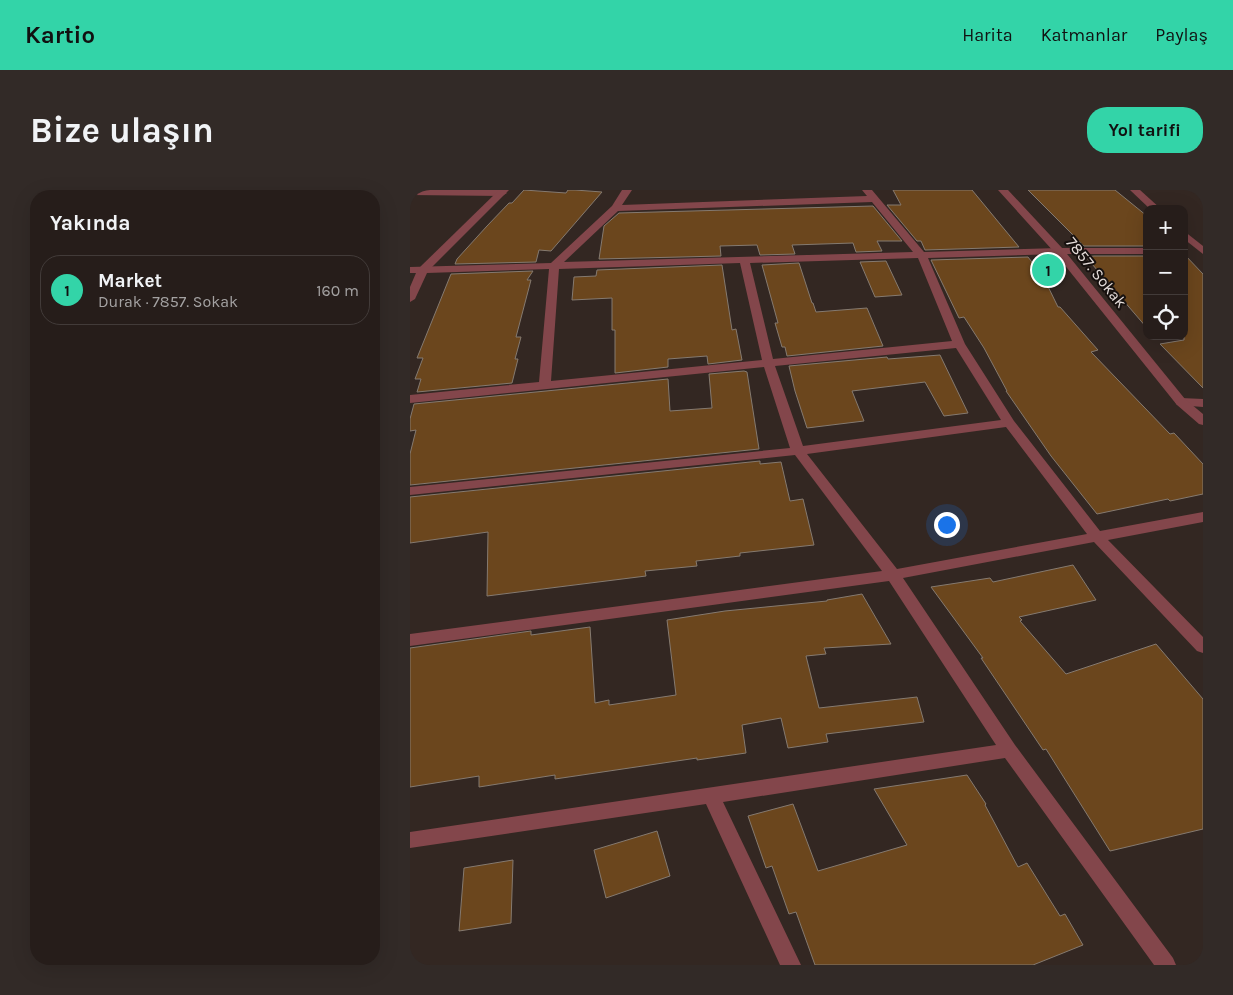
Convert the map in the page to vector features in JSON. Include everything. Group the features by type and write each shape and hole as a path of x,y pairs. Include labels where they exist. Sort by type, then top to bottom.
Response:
{"street":[{"path":"545,386 554,266 615,208 627,190"},
{"path":"867,190 922,256 959,344 1009,423 1098,537 1203,647"},
{"name":"7857. Sokak","path":"1004,190 1059,251 1181,402 1203,421"},
{"path":"1135,190 1152,205"},
{"path":"410,192 503,191"},
{"path":"410,299 422,271 503,191"},
{"path":"410,205 424,192"},
{"path":"615,208 875,200"},
{"path":"1188,238 1203,251"},
{"path":"1188,250 1203,251"},
{"path":"410,270 746,262 1059,251 1143,251"},
{"path":"746,262 768,362 798,451 893,575 1009,750 1166,965"},
{"path":"410,399 959,344"},
{"path":"1181,402 1203,403"},
{"path":"410,491 798,451 1009,423"},
{"path":"410,640 893,575 1203,516"},
{"path":"410,840 1009,750"},
{"path":"711,796 791,965"}],"building":[{"path":"524,190 566,193 568,190 602,192 551,251 539,250 536,262 455,264 457,259 487,226"},
{"path":"893,190 972,190 1019,247 925,250 921,241 917,241 887,205 901,205"},
{"path":"1028,190 1115,190 1143,213 1143,246 1084,246"},
{"path":"873,206 902,241 877,241 882,251 856,252 853,243 792,245 795,254 760,255 757,245 720,246 721,256 599,259 604,226 619,213"},
{"path":"1143,256 1143,323 1086,257"},
{"path":"1028,257 1035,266 1038,266 1058,307 1098,350 1091,352 1170,434 1174,433 1203,464 1203,494 1170,501 1168,499 1097,514 1051,456 1006,391 984,348 964,317 959,318 931,260"},
{"path":"1188,258 1203,274 1203,388 1160,344 1188,340"},
{"path":"886,261 902,295 875,297 860,262"},
{"path":"799,263 816,312 867,308 883,346 787,356 785,347 782,347 775,323 778,323 762,265"},
{"path":"722,265 732,330 736,329 742,360 708,364 707,356 668,359 668,367 615,373 615,330 612,330 612,298 572,300 574,277 596,276 597,270"},
{"path":"533,271 527,280 531,280 516,337 521,337 515,359 518,359 512,383 417,392 421,379 415,379 423,358 417,358 451,274"},
{"path":"940,355 968,413 944,416 925,382 852,391 864,421 807,428 789,366 887,357 888,359"},
{"path":"747,372 759,449 410,485 410,454 416,430 410,431 410,419 414,404 668,379 670,411 712,408 709,374"},
{"path":"760,461 760,464 781,462 790,501 803,499 814,545 740,553 740,556 696,561 697,566 645,571 646,576 487,596 488,532 410,543 410,497"},
{"path":"1073,565 1096,600 1019,617 1022,620 1020,621 1066,674 1156,644 1203,699 1203,829 1110,851 1046,749 1043,750 981,658 983,658 931,587 990,578 993,582"},
{"path":"862,594 891,644 824,648 826,654 806,656 819,708 917,697 924,722 826,734 828,742 788,748 781,718 742,725 746,753 697,760 697,758 555,779 555,775 479,787 479,776 410,787 410,648 531,631 531,635 590,627 595,703 609,700 609,705 676,695 667,620 725,611 827,601"},
{"path":"967,775 986,804 1018,867 1027,863 1060,916 1065,914 1083,945 1033,965 815,965 796,912 789,914 772,866 766,868 748,816 793,804 818,871 907,845 874,789"},
{"path":"657,831 670,876 606,898 594,850"},
{"path":"513,860 511,923 459,931 464,868"}],"place":[{"name":"Market","path":"1048,270"}]}
